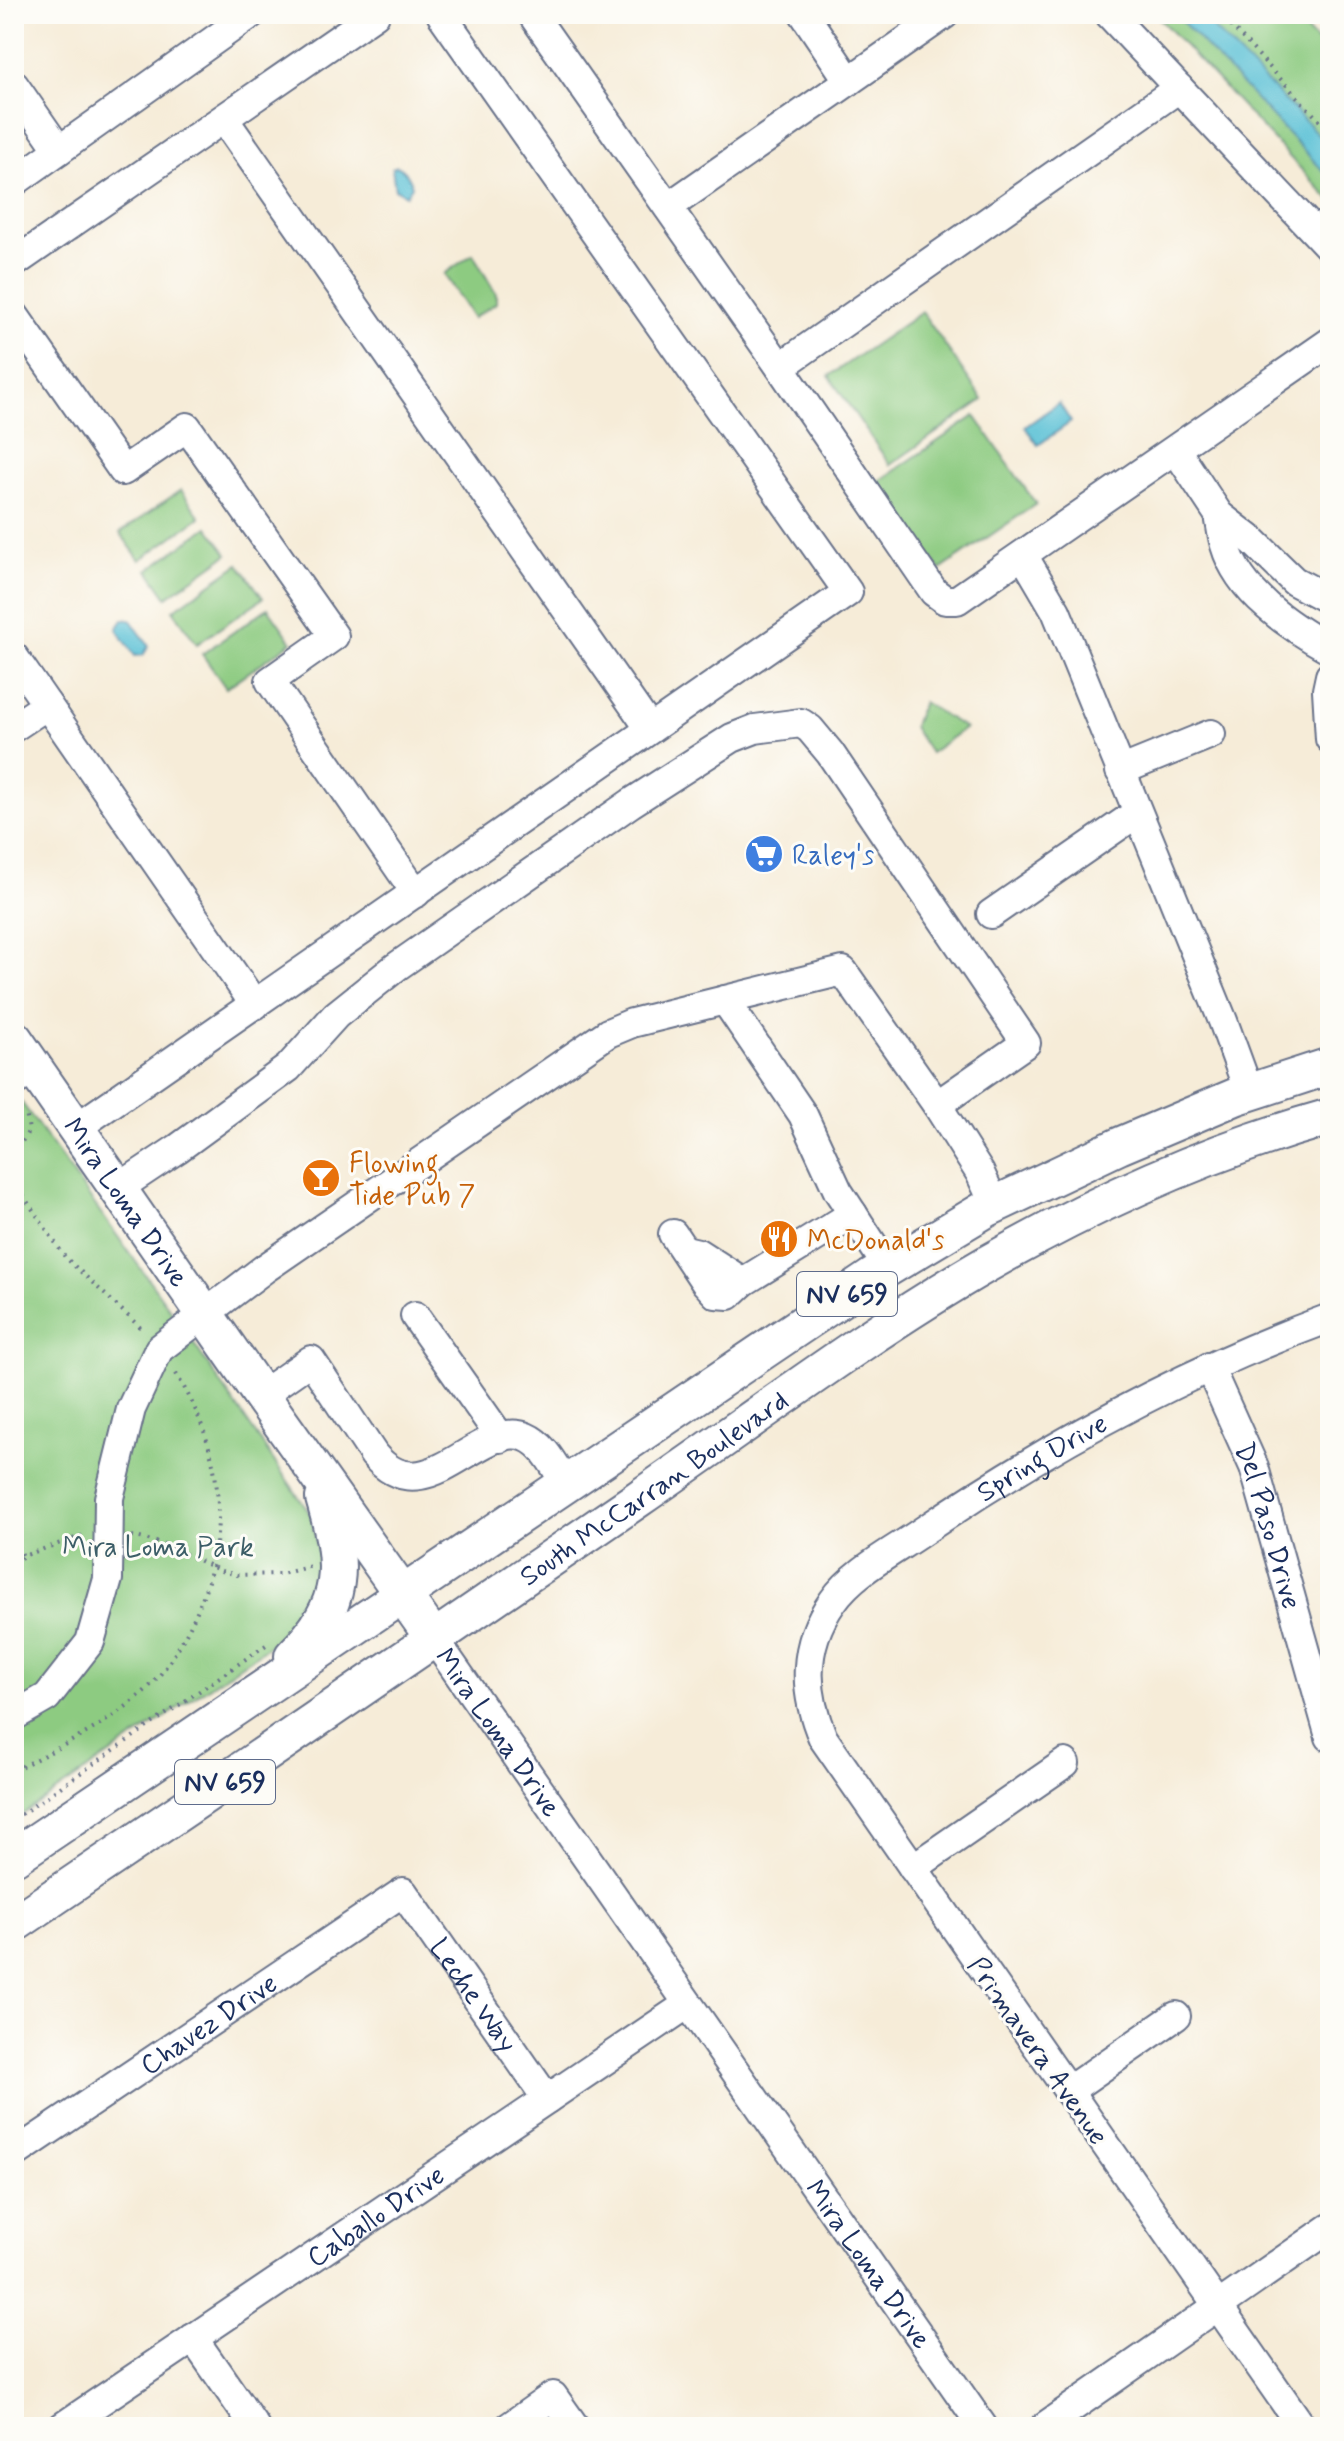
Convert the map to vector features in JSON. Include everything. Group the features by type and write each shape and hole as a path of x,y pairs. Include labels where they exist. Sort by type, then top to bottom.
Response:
{"main road":[{"name":"Mira Loma Drive","path":"14,1039 25,1076 76,1128 435,1640"},
{"name":"South McCarran Boulevard","path":"14,1857 888,1268 995,1205 1119,1146 1249,1092 1330,1066"},
{"path":"1100,1205 1115,1182 1222,1136 1330,1098"},
{"name":"South McCarran Boulevard","path":"14,1924 435,1640 890,1326 986,1265 1100,1205 1185,1167 1330,1117"},
{"path":"250,1698 305,1643 322,1621 333,1598 338,1579 338,1550 317,1474"}],"street":[{"path":"14,182 251,14"},
{"path":"14,263 375,14"},
{"path":"76,1128 848,592 441,14"},
{"path":"532,14 939,597 957,600 1330,342"},
{"path":"804,14 849,81"},
{"path":"668,207 945,14"},
{"path":"1109,14 1330,248"},
{"path":"14,85 59,150"},
{"path":"780,367 1179,88"},
{"path":"224,119 650,729"},
{"path":"14,315 123,471 187,427 334,636 270,681 416,893"},
{"path":"1176,450 1219,515 1254,542 1294,581 1330,600"},
{"path":"1219,515 1225,546 1242,579 1294,626 1330,649"},
{"path":"1023,555 1056,611 1249,1092"},
{"path":"14,657 255,1005"},
{"path":"1330,676 1327,690 1330,739"},
{"path":"14,727 47,705"},
{"path":"117,1189 288,1068 336,1015 396,967 631,803 732,738 755,729 801,723 830,753 1026,1043 937,1105"},
{"path":"1120,771 1211,734"},
{"path":"991,914 1137,813"},
{"path":"14,1716 47,1697 90,1642 108,1579 109,1498 131,1409 159,1349 276,1261 590,1044 632,1023 843,971 937,1105 980,1173 995,1205"},
{"path":"725,1000 803,1115 827,1170 888,1268"},
{"path":"678,1242 716,1294 729,1295 743,1282 853,1214"},
{"path":"415,1316 501,1438"},
{"name":"Spring Drive","path":"808,1661 820,1621 834,1599 852,1580 1042,1454 1124,1408 1209,1367 1330,1318"},
{"path":"261,1395 311,1360 374,1455 385,1468 397,1474 412,1477 428,1474 501,1438 520,1436 528,1438 546,1454 566,1484"},
{"name":"Del Paso Drive","path":"1209,1367 1254,1467 1330,1737"},
{"name":"Mira Loma Drive","path":"435,1640 983,2427"},
{"name":"Primavera Avenue","path":"808,1661 808,1692 813,1716 823,1738 1302,2427"},
{"path":"913,1868 1065,1763"},
{"name":"Leche Way","path":"403,1892 547,2099"},
{"name":"Chavez Drive","path":"14,2154 403,1892"},
{"name":"Caballo Drive","path":"62,2427 688,2004"},
{"path":"1068,2091 1176,2016"},
{"path":"1044,2427 1330,2228"},
{"path":"193,2338 255,2427"},
{"path":"509,2427 553,2396 575,2427"}],"path":[{"path":"1220,14 1330,132"},
{"path":"14,1155 29,1130 26,1113"},
{"path":"14,1182 65,1257 139,1324 186,1389 210,1450 219,1503 213,1567 206,1593 180,1645 151,1685 83,1735 14,1770"},
{"path":"14,1563 23,1556 89,1534 109,1533 164,1544 237,1575 282,1574 319,1564"},
{"path":"14,1539 23,1556"},
{"path":"14,1819 267,1645"}],"green space":[{"path":"1155,14 1291,14 1330,55 1330,200"},
{"path":"473,254 496,294 496,303 473,318 444,274"},
{"path":"922,312 983,400 890,465 829,376"},
{"path":"975,416 1036,504 940,570 878,482"},
{"path":"181,490 200,517 140,560 120,533"},
{"path":"208,527 228,554 167,597 148,570"},
{"path":"239,564 263,598 197,644 173,610"},
{"path":"268,608 292,642 226,688 202,654"},
{"path":"923,702 965,728 930,753 913,727"},
{"name":"Mira Loma Park","path":"14,1092 172,1312 311,1515 325,1587 301,1624 14,1820"}],"water":[{"path":"1175,14 1199,14 1313,129 1330,147 1330,178"},
{"path":"397,166 405,171 411,182 406,195 395,189 392,168"},
{"path":"1059,403 1071,422 1038,445 1025,427"},
{"path":"130,619 149,646 143,655 135,656 117,629 123,620"}],"place":[{"name":"Raley's","path":"764,854"},
{"name":"Flowing Tide Pub 7","path":"321,1178"},
{"name":"McDonald's","path":"779,1239"}]}
